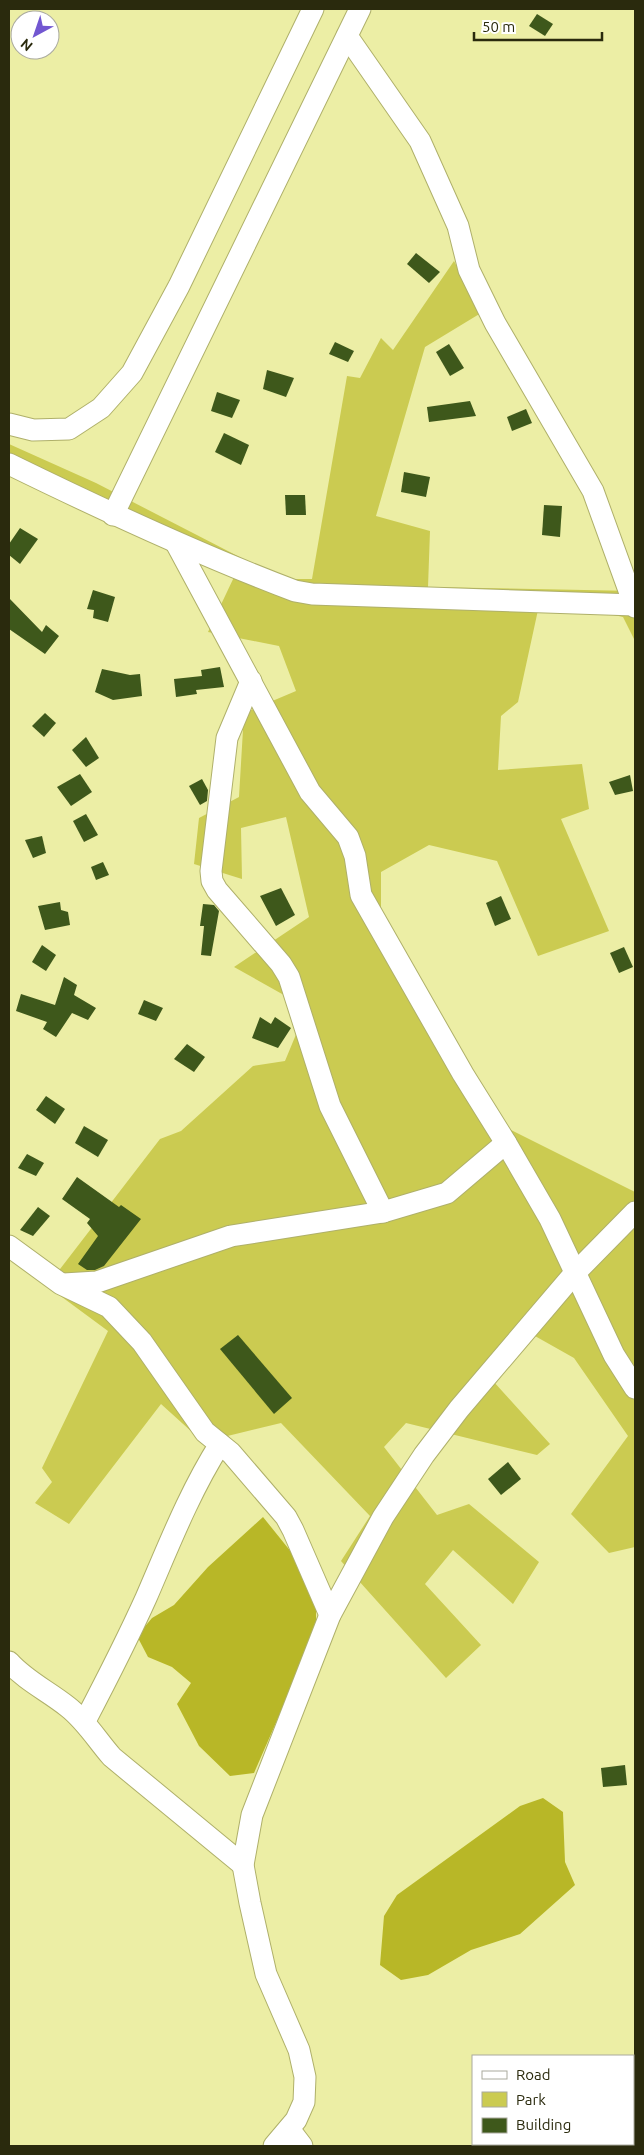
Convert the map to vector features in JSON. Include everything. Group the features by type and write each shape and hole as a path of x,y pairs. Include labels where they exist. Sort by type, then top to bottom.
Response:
{"street":[{"path":"9,424 33,430 69,429 101,408 132,373 178,286 313,9"},
{"path":"113,515 360,9"},
{"path":"9,464 113,515 176,543 295,591 312,594 635,606 617,552 593,491 495,323 469,270 458,226 420,141 347,36"},
{"path":"176,543 310,792 348,837 355,856 361,895 463,1074 550,1219 574,1274 614,1355 635,1388"},
{"path":"250,681 227,738 211,871 212,882 281,964 289,977 330,1106 383,1212"},
{"path":"61,1284 97,1282 231,1236 383,1212 447,1193 506,1143"},
{"path":"274,2146 296,2120 304,2102 305,2077 299,2050 266,1974 243,1865 252,1815 330,1615 383,1517 424,1455 459,1409 574,1274 635,1212"},
{"path":"9,1247 61,1284 109,1306 142,1342 205,1432 232,1453 286,1517 330,1615"},
{"path":"85,1721 145,1599 180,1516 204,1469 220,1444"},
{"path":"9,1662 19,1673 68,1706 85,1721 93,1735 112,1757 243,1865"},
{"path":"289,2129 302,2146"}],"green space":[{"path":"454,261 481,313 425,347 376,516 430,531 428,587 635,591 635,641 623,617 578,607 538,610 518,702 501,716 498,770 582,764 589,809 561,819 609,931 538,956 497,861 429,845 381,872 381,946 499,1124 635,1192 635,1547 609,1553 571,1514 628,1436 574,1358 519,1327 484,1371 550,1444 537,1455 406,1423 384,1447 437,1515 469,1504 539,1562 513,1604 453,1550 425,1584 481,1645 446,1678 341,1561 370,1516 281,1423 203,1442 161,1404 69,1524 35,1503 52,1482 42,1468 108,1331 47,1286 160,1139 181,1131 253,1066 285,1061 307,1008 234,967 309,917 286,817 241,828 242,879 194,864 199,818 239,797 244,713 296,691 279,646 208,632 235,575 9,467 9,444 96,483 282,579 312,579 347,376 360,378 381,338 393,350"}],"shaded area":[{"path":"263,1517 296,1558 316,1605 316,1631 254,1773 230,1776 199,1746 177,1704 191,1683 172,1667 148,1657 137,1636 152,1618 174,1605 208,1567"},
{"path":"543,1798 563,1812 565,1862 575,1885 520,1934 471,1950 428,1975 401,1980 380,1965 384,1916 397,1895 520,1806"}],"building":[{"path":"537,14 553,24 545,36 529,26"},
{"path":"416,253 440,272 429,283 407,264"},
{"path":"335,342 354,351 348,362 329,354"},
{"path":"449,344 464,368 450,376 436,352"},
{"path":"267,370 294,378 286,397 263,389"},
{"path":"217,392 240,400 232,418 211,411"},
{"path":"470,401 476,416 429,422 427,407"},
{"path":"526,409 532,423 512,431 507,417"},
{"path":"224,433 249,445 241,465 215,452"},
{"path":"404,472 430,477 426,497 401,492"},
{"path":"285,495 305,495 306,515 286,515"},
{"path":"544,505 562,506 560,537 542,535"},
{"path":"20,528 38,539 20,564 9,555 9,544"},
{"path":"93,590 115,597 108,622 93,618 94,610 87,609"},
{"path":"9,598 42,632 46,625 59,636 45,654 9,629"},
{"path":"220,667 224,687 196,690 197,694 176,697 174,679 202,676 201,670"},
{"path":"102,669 130,675 140,674 142,696 113,700 95,692"},
{"path":"45,713 56,723 44,737 32,726"},
{"path":"86,737 99,758 86,767 72,750"},
{"path":"80,774 92,792 71,806 57,787"},
{"path":"630,775 633,791 615,795 609,782"},
{"path":"202,779 208,790 207,801 200,805 189,786"},
{"path":"86,814 98,835 84,842 73,821"},
{"path":"42,836 46,853 33,858 25,840"},
{"path":"103,862 109,875 96,880 91,867"},
{"path":"281,888 295,915 276,926 260,896"},
{"path":"501,896 511,919 495,926 486,903"},
{"path":"60,902 61,910 68,912 70,925 45,930 38,906"},
{"path":"203,904 214,905 219,911 211,956 201,955 204,926 200,926"},
{"path":"42,945 56,955 46,971 32,962"},
{"path":"624,947 633,967 619,973 610,953"},
{"path":"64,977 77,985 74,995 96,1008 88,1020 72,1013 56,1037 43,1029 47,1022 16,1011 21,994 55,1005"},
{"path":"144,1000 163,1008 156,1021 138,1014"},
{"path":"260,1017 271,1024 275,1017 291,1028 278,1048 252,1038"},
{"path":"187,1044 205,1057 194,1072 174,1059"},
{"path":"46,1096 65,1109 55,1124 36,1110"},
{"path":"84,1126 108,1140 98,1157 75,1143"},
{"path":"27,1154 44,1163 36,1176 18,1168"},
{"path":"77,1177 119,1207 121,1205 141,1219 104,1266 95,1270 87,1270 78,1264 98,1236 87,1223 90,1219 62,1199"},
{"path":"38,1207 50,1216 33,1236 20,1230"},
{"path":"238,1335 292,1398 274,1414 220,1349"},
{"path":"508,1462 521,1479 501,1495 488,1479"},
{"path":"625,1765 627,1785 603,1787 601,1768"}]}
